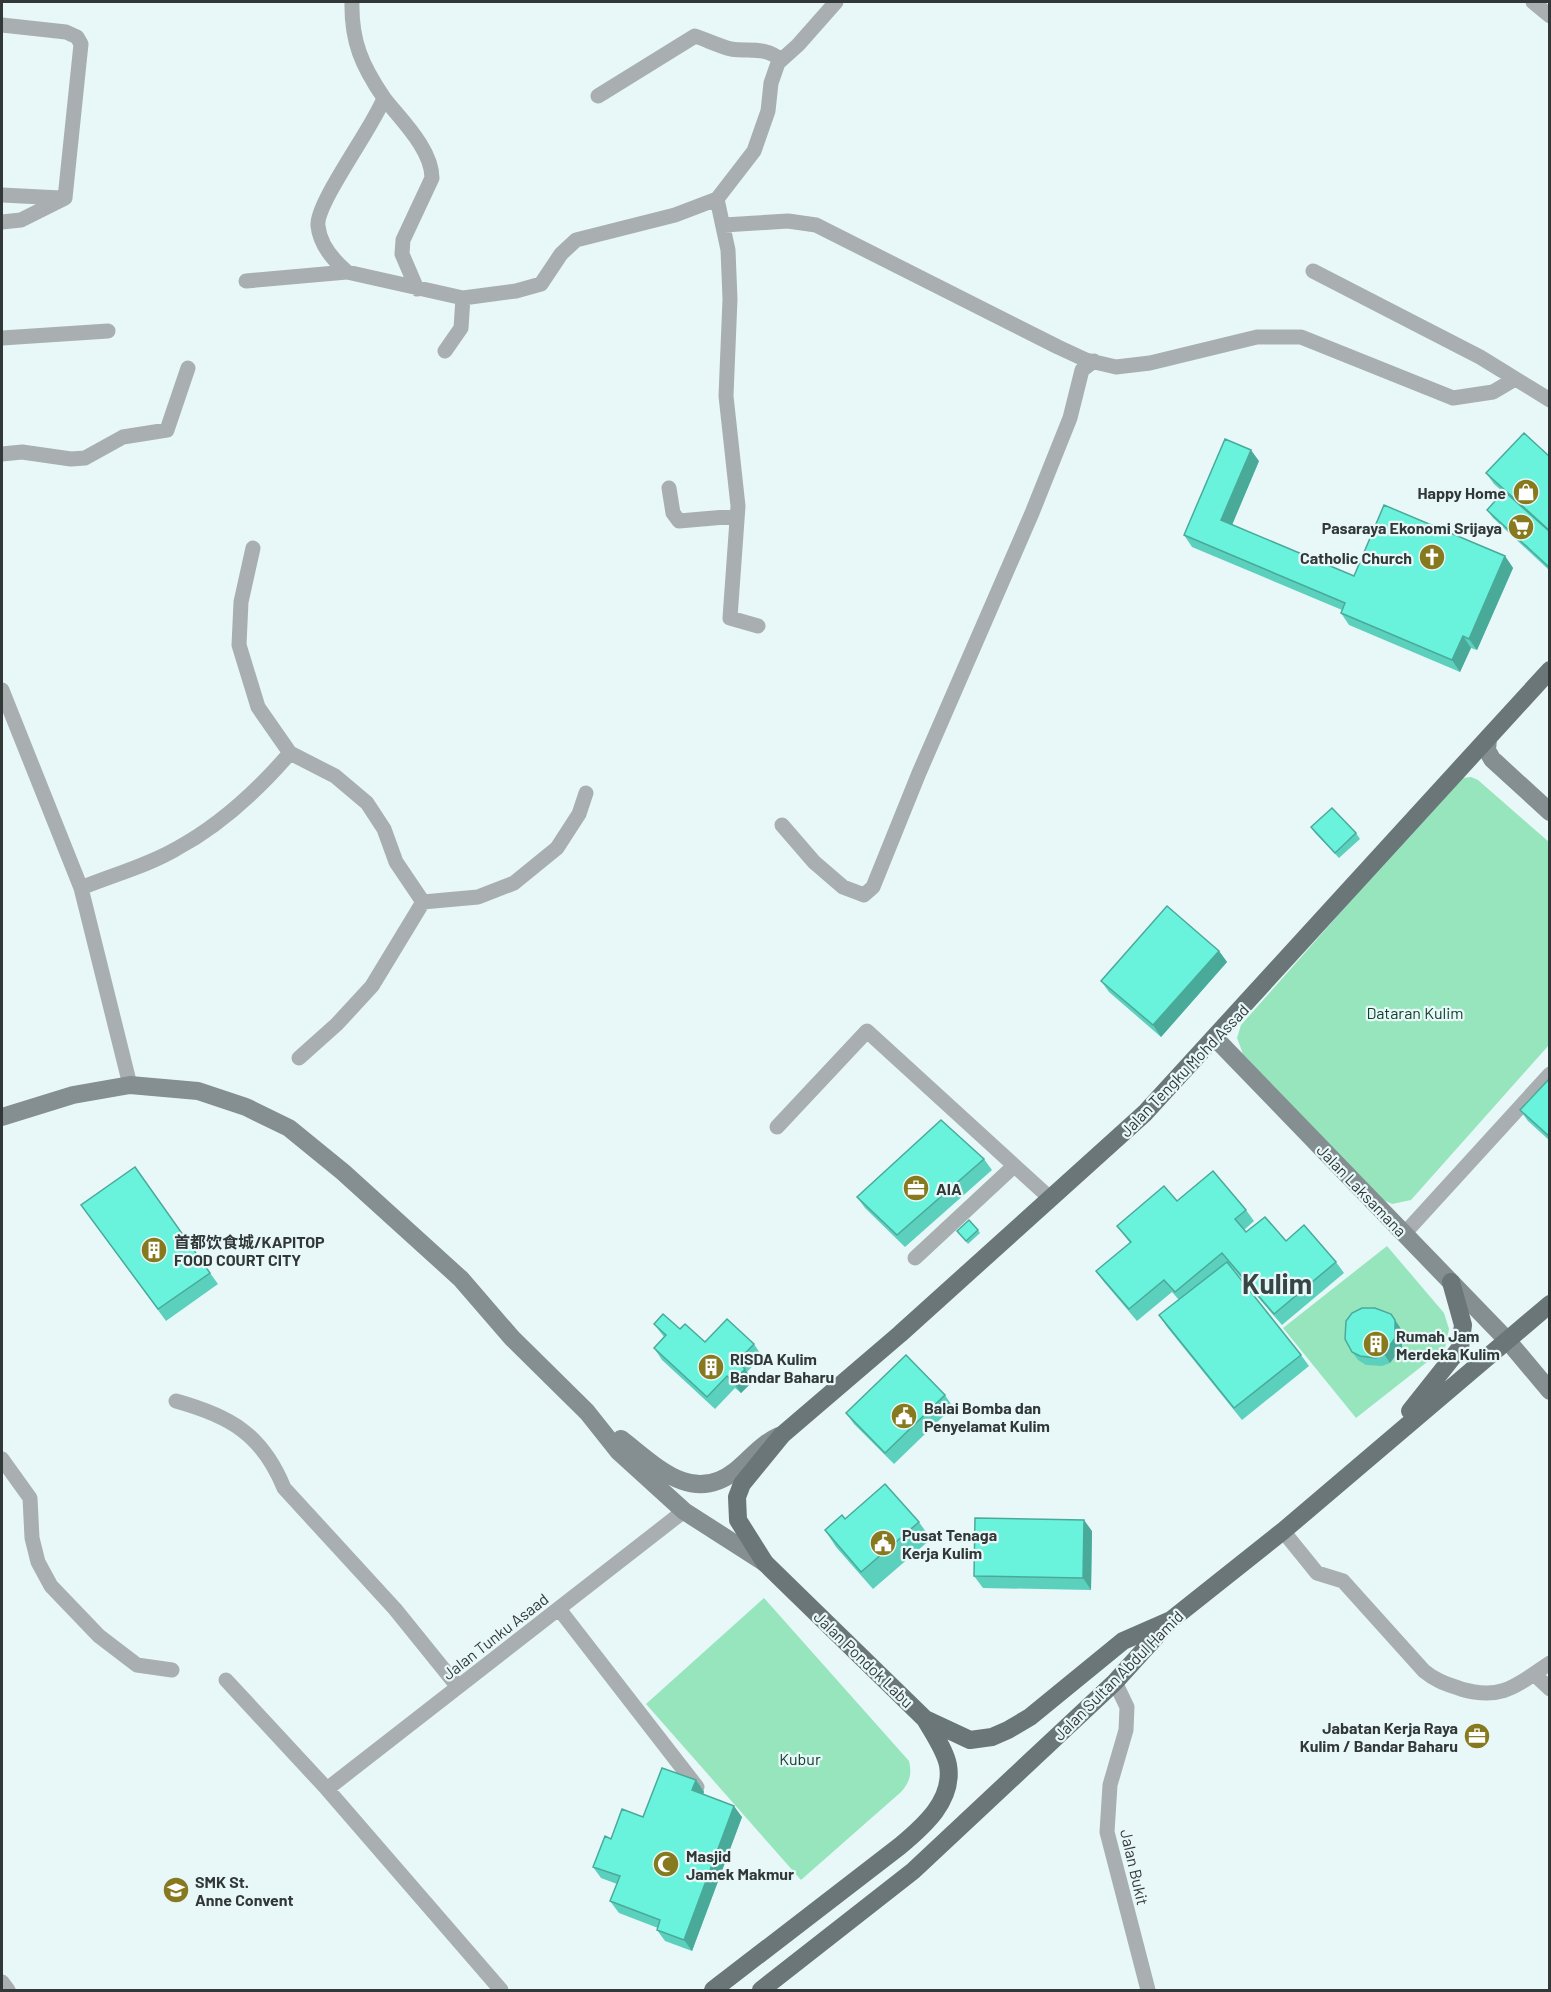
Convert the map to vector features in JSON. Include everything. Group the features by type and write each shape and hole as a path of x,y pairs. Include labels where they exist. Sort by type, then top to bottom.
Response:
{"main road":[{"name":"Jalan Tengku Mohd Assad","path":"765,1563 738,1520 737,1497 742,1484 782,1435 1052,1199 1145,1113 1216,1039 1550,670"},
{"path":"1488,738 1487,750 1492,759 1550,812"},
{"name":"Jalan Laksamana","path":"1216,1039 1508,1341 1550,1391"},
{"path":"2,1117 73,1095 130,1085 198,1092 222,1098 264,1114 308,1141 461,1280 512,1338 587,1412"},
{"path":"1393,1435 1460,1348 1463,1325 1451,1282"},
{"name":"Jalan Sultan Abdul Hamid","path":"761,1990 913,1871 1115,1682 1171,1620 1283,1531 1393,1435 1550,1304"},
{"name":"Jalan Tengku Mohd Assad","path":"587,1412 670,1475 701,1486 723,1480 766,1442 782,1435"},
{"name":"Jalan Pondok Labu","path":"587,1412 618,1451 684,1511 765,1563 926,1719 970,1740 992,1737 1030,1717 1123,1641 1171,1620"},
{"path":"713,1990 921,1829 944,1798 948,1764 926,1719"}],"street":[{"path":"352,2 352,25 364,68 427,157 432,169 432,178 403,240 404,261 417,289"},
{"path":"246,281 347,272 417,289 463,297 516,291 541,284 561,254 576,240 675,215 717,199 754,152 768,111 771,82 781,60 798,45 836,2"},
{"path":"1533,2 1550,16"},
{"path":"2,24 66,32 77,36 81,44 65,198"},
{"path":"598,96 695,36 731,49 772,52 781,60"},
{"path":"347,272 323,246 317,223 330,191 378,115 384,98"},
{"path":"2,195 65,198"},
{"path":"2,222 21,220 65,198"},
{"path":"717,199 724,225 730,299 726,396 737,516 730,618 758,626"},
{"path":"724,225 788,221 816,225 1058,347 1090,361 1116,367 1150,363 1257,337 1302,337 1453,398 1493,392 1515,379"},
{"path":"1313,271 1480,357 1550,400"},
{"path":"445,351 461,328 463,297"},
{"path":"2,338 108,331"},
{"path":"782,825 814,862 849,889 864,895 873,887 928,752 1032,513 1070,418 1079,377 1090,361"},
{"path":"2,454 22,452 86,458 123,437 167,430 178,391 188,368"},
{"path":"669,488 673,513 679,521 737,516"},
{"path":"253,548 241,602 239,645 258,707 290,753 335,776 367,803 384,829 396,862 423,902"},
{"path":"2,690 81,888 130,1085"},
{"path":"81,888 176,850 224,816 266,781 290,753"},
{"path":"423,902 478,897 514,883 556,848 579,814 586,792"},
{"path":"299,1058 337,1024 372,986 423,902"},
{"path":"777,1127 867,1031 1052,1199"},
{"path":"1404,1233 1550,1074"},
{"path":"915,1258 1014,1166"},
{"path":"176,1401 212,1411 247,1433 274,1463 284,1488 395,1609 458,1687"},
{"path":"2,1459 30,1498 32,1538 38,1562 51,1586 99,1636 137,1665 172,1670"},
{"name":"Jalan Tunku Asaad","path":"327,1789 684,1511"},
{"path":"1283,1531 1317,1573 1343,1581 1432,1677 1482,1695 1512,1689 1550,1663"},
{"path":"559,1609 697,1787"},
{"path":"1534,1674 1550,1689"},
{"path":"226,1680 327,1789 501,1990"},
{"name":"Jalan Bukit","path":"1115,1682 1127,1707 1126,1730 1110,1785 1107,1832 1148,1990"},
{"path":"2,1982 8,1990"}],"green space":[{"name":"Dataran Kulim","path":"1471,777 1478,780 1549,842 1549,1045 1411,1200 1392,1204 1381,1199 1243,1054 1237,1038 1241,1025 1454,784 1462,778"},
{"path":"1387,1246 1444,1313 1449,1329 1445,1348 1356,1418 1283,1328"},
{"name":"Kubur","path":"764,1598 909,1761 910,1766 910,1778 901,1792 801,1880 646,1704"}],"building":[{"name":"Happy Home","path":"1524,433 1550,457 1550,531 1486,473"},
{"name":"Catholic Church","path":"1225,439 1251,450 1221,520 1354,576 1384,505 1505,556 1469,639 1463,636 1452,660 1341,613 1345,603 1184,535"},
{"name":"Pasaraya Ekonomi Srijaya","path":"1504,491 1550,532 1550,568 1487,510"},
{"path":"1332,808 1356,833 1335,853 1311,827"},
{"path":"1167,906 1219,951 1153,1025 1101,981"},
{"path":"1550,1078 1550,1137 1520,1110"},
{"path":"941,1120 984,1159 897,1235 857,1197"},
{"name":"首都饮食城/KAPITOP FOOD COURT CITY","path":"135,1167 210,1273 158,1309 81,1205"},
{"path":"1213,1171 1246,1210 1235,1219 1246,1232 1265,1217 1286,1241 1304,1225 1336,1262 1274,1314 1222,1253 1175,1292 1164,1280 1129,1309 1096,1271 1131,1242 1117,1226 1164,1186 1177,1201"},
{"path":"969,1220 978,1230 966,1241 957,1231"},
{"path":"1227,1262 1301,1355 1234,1408 1159,1315"},
{"name":"Rumah Jam Merdeka Kulim","path":"1362,1308 1375,1308 1391,1314 1395,1320 1395,1338 1384,1354 1376,1358 1360,1356 1352,1352 1345,1339 1346,1321 1352,1313"},
{"name":"RISDA Kulim Bandar Baharu","path":"663,1314 680,1329 685,1324 705,1342 727,1319 754,1344 737,1362 745,1369 733,1382 727,1376 707,1397 654,1348 666,1335 654,1324"},
{"name":"Balai Bomba dan Penyelamat Kulim","path":"906,1355 945,1395 885,1453 846,1413"},
{"path":"885,1484 919,1522 861,1572 825,1530 842,1515 845,1519"},
{"path":"975,1518 1084,1520 1083,1578 974,1576"},
{"name":"Masjid Jamek Makmur","path":"662,1768 696,1780 692,1790 734,1806 684,1940 657,1930 660,1920 610,1901 620,1876 593,1867 605,1836 611,1839 622,1809 643,1817"}],"place":[{"name":"Happy Home","path":"1526,492"},
{"name":"Pasaraya Ekonomi Srijaya","path":"1521,527"},
{"name":"Catholic Church","path":"1432,557"},
{"name":"AIA","path":"916,1188"},
{"name":"首都饮食城/KAPITOP FOOD COURT CITY","path":"154,1250"},
{"name":"Rumah Jam Merdeka Kulim","path":"1376,1344"},
{"name":"RISDA Kulim Bandar Baharu","path":"711,1367"},
{"name":"Balai Bomba dan Penyelamat Kulim","path":"904,1416"},
{"name":"Pusat Tenaga Kerja Kulim","path":"883,1543"},
{"name":"Jabatan Kerja Raya Kulim / Bandar Baharu","path":"1477,1736"},
{"name":"Masjid Jamek Makmur","path":"666,1864"},
{"name":"SMK St. Anne Convent","path":"176,1890"}],"district":[{"name":"Kulim","path":"1277,1283"}]}
